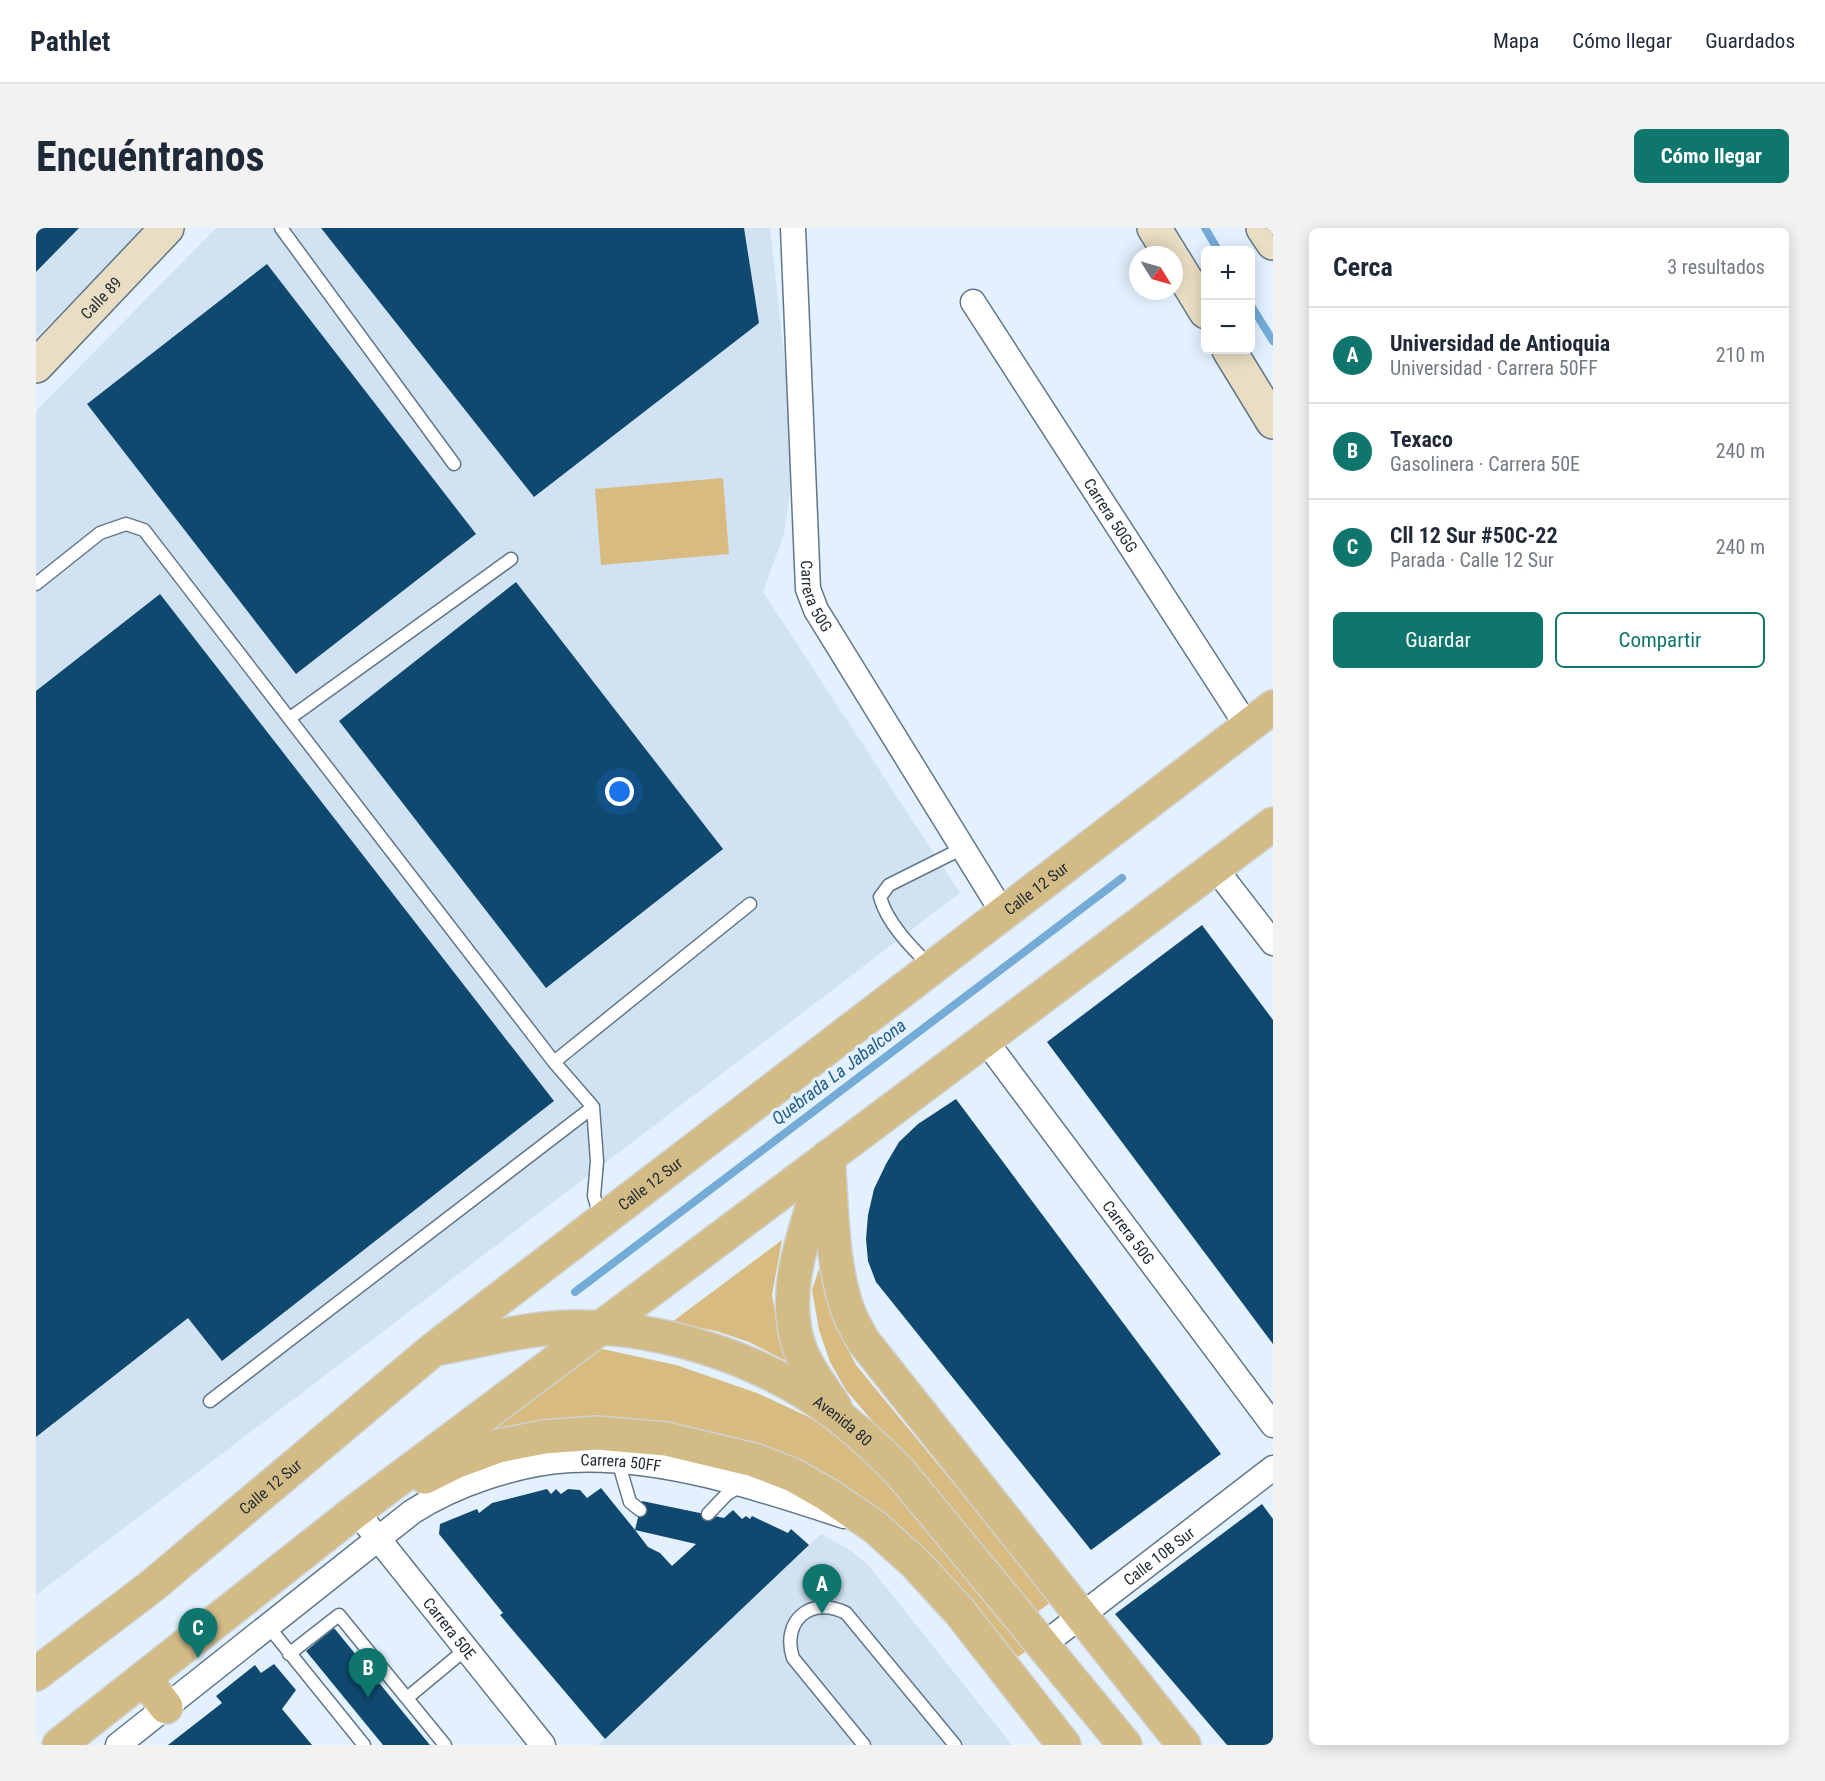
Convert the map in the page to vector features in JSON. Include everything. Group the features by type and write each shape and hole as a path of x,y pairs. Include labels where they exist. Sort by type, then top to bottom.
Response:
{"main road":[{"name":"Calle 12 Sur","path":"36,1674 152,1586 435,1348 1273,707"},
{"path":"59,1745 356,1511 1273,824"},
{"path":"828,1157 795,1270 792,1309 803,1353 812,1372 845,1421"},
{"path":"828,1157 836,1253 842,1288 850,1316 864,1342 1184,1745"},
{"name":"Avenida 80","path":"435,1348 539,1330 568,1327 601,1328 673,1339 722,1354 790,1384 845,1421 873,1444 900,1472 1125,1745"},
{"path":"356,1511 455,1462 498,1446 544,1437 597,1433 666,1439 754,1460 793,1475 828,1495 875,1527 916,1564 960,1612 1064,1745"},
{"path":"144,1678 166,1707"}],"street":[{"name":"Calle 89","path":"36,366 167,228"},
{"name":"Carrera 50G","path":"793,228 808,589 816,610 1003,913"},
{"path":"1154,228 1165,246"},
{"path":"1263,228 1273,243"},
{"path":"1183,275 1201,304"},
{"name":"Carrera 50GG","path":"973,302 1247,726"},
{"path":"1231,354 1273,422"},
{"path":"1215,868 1273,944"},
{"name":"Carrera 50G","path":"985,1040 1273,1425"},
{"name":"Carrera 50FF","path":"378,1539 433,1498 463,1485 538,1464 570,1460 618,1461 663,1467 784,1496 875,1527"},
{"name":"Calle 10B Sur","path":"1043,1645 1273,1468"},
{"name":"Carrera 50E","path":"356,1511 543,1745"},
{"path":"118,1745 378,1539"}],"lane":[{"path":"281,228 454,464"},
{"path":"36,584 100,533 126,524 144,530 554,1062 593,1107 597,1161 594,1196 601,1220"},
{"path":"290,718 511,559"},
{"path":"931,968 915,952 884,910 880,897 889,885 963,848"},
{"path":"554,1062 750,904"},
{"path":"210,1401 593,1107"},
{"path":"618,1461 630,1502 640,1510"},
{"path":"708,1514 727,1494 743,1485"},
{"path":"864,1745 793,1658 789,1640 791,1631 795,1622 808,1610 831,1607 846,1613 955,1745"},
{"path":"290,1654 339,1615 445,1745"},
{"path":"268,1626 363,1745"},
{"path":"407,1698 466,1649"}],"shaded area":[{"path":"36,228 146,228 36,337"},
{"path":"216,228 770,228 795,457 784,534 763,592 960,893 36,1595 36,411"},
{"path":"723,478 729,554 601,565 595,489"},
{"path":"782,1240 772,1295 778,1329 794,1365 749,1342 716,1331 672,1322"},
{"path":"821,1263 837,1329 856,1365 1051,1602 1036,1613 846,1390 830,1362 819,1330 812,1290"},
{"path":"593,1347 676,1365 757,1393 828,1426 874,1462 1031,1648 1015,1659 966,1597 693,1429 619,1417 556,1421 502,1428 457,1444"},
{"path":"821,1534 850,1550 870,1567 1012,1745 598,1745"}],"building":[{"path":"36,228 79,228 36,272"},
{"path":"321,228 744,228 759,323 534,497"},
{"path":"267,264 476,534 296,674 87,404"},
{"path":"516,582 723,849 546,988 339,721"},
{"path":"160,594 554,1101 222,1361 188,1318 36,1437 36,691"},
{"path":"1202,925 1273,1020 1273,1344 1047,1042"},
{"path":"956,1099 1221,1454 1091,1550 876,1282 868,1261 866,1239 868,1215 874,1189 886,1164 899,1142 918,1124"},
{"path":"601,1488 635,1530 642,1501 724,1518 733,1510 742,1519 746,1516 750,1519 752,1516 788,1533 791,1529 809,1545 605,1739 500,1615 503,1613 439,1534 440,1524 477,1509 479,1513 492,1503 547,1489 551,1494 556,1489 561,1494 568,1489 580,1490 587,1498","holes":["635,1530 696,1544 672,1566 660,1553 648,1547"]},
{"path":"1262,1504 1273,1519 1273,1745 1227,1745 1115,1614"},
{"path":"334,1628 430,1745 383,1745 306,1651"},
{"path":"274,1664 296,1690 282,1709 312,1745 168,1745 222,1703 216,1696 255,1665 261,1673"}],"waterway":[{"name":"Quebrada La Jabalcona","path":"1205,228 1216,246"},
{"name":"Quebrada La Jabalcona","path":"1255,312 1273,341"},
{"name":"Quebrada La Jabalcona","path":"575,1292 1122,878"}],"place":[{"name":"Universidad de Antioquia","path":"822,1614"},
{"name":"Cll 12 Sur #50C-22","path":"198,1658"},
{"name":"Texaco","path":"368,1698"}]}
